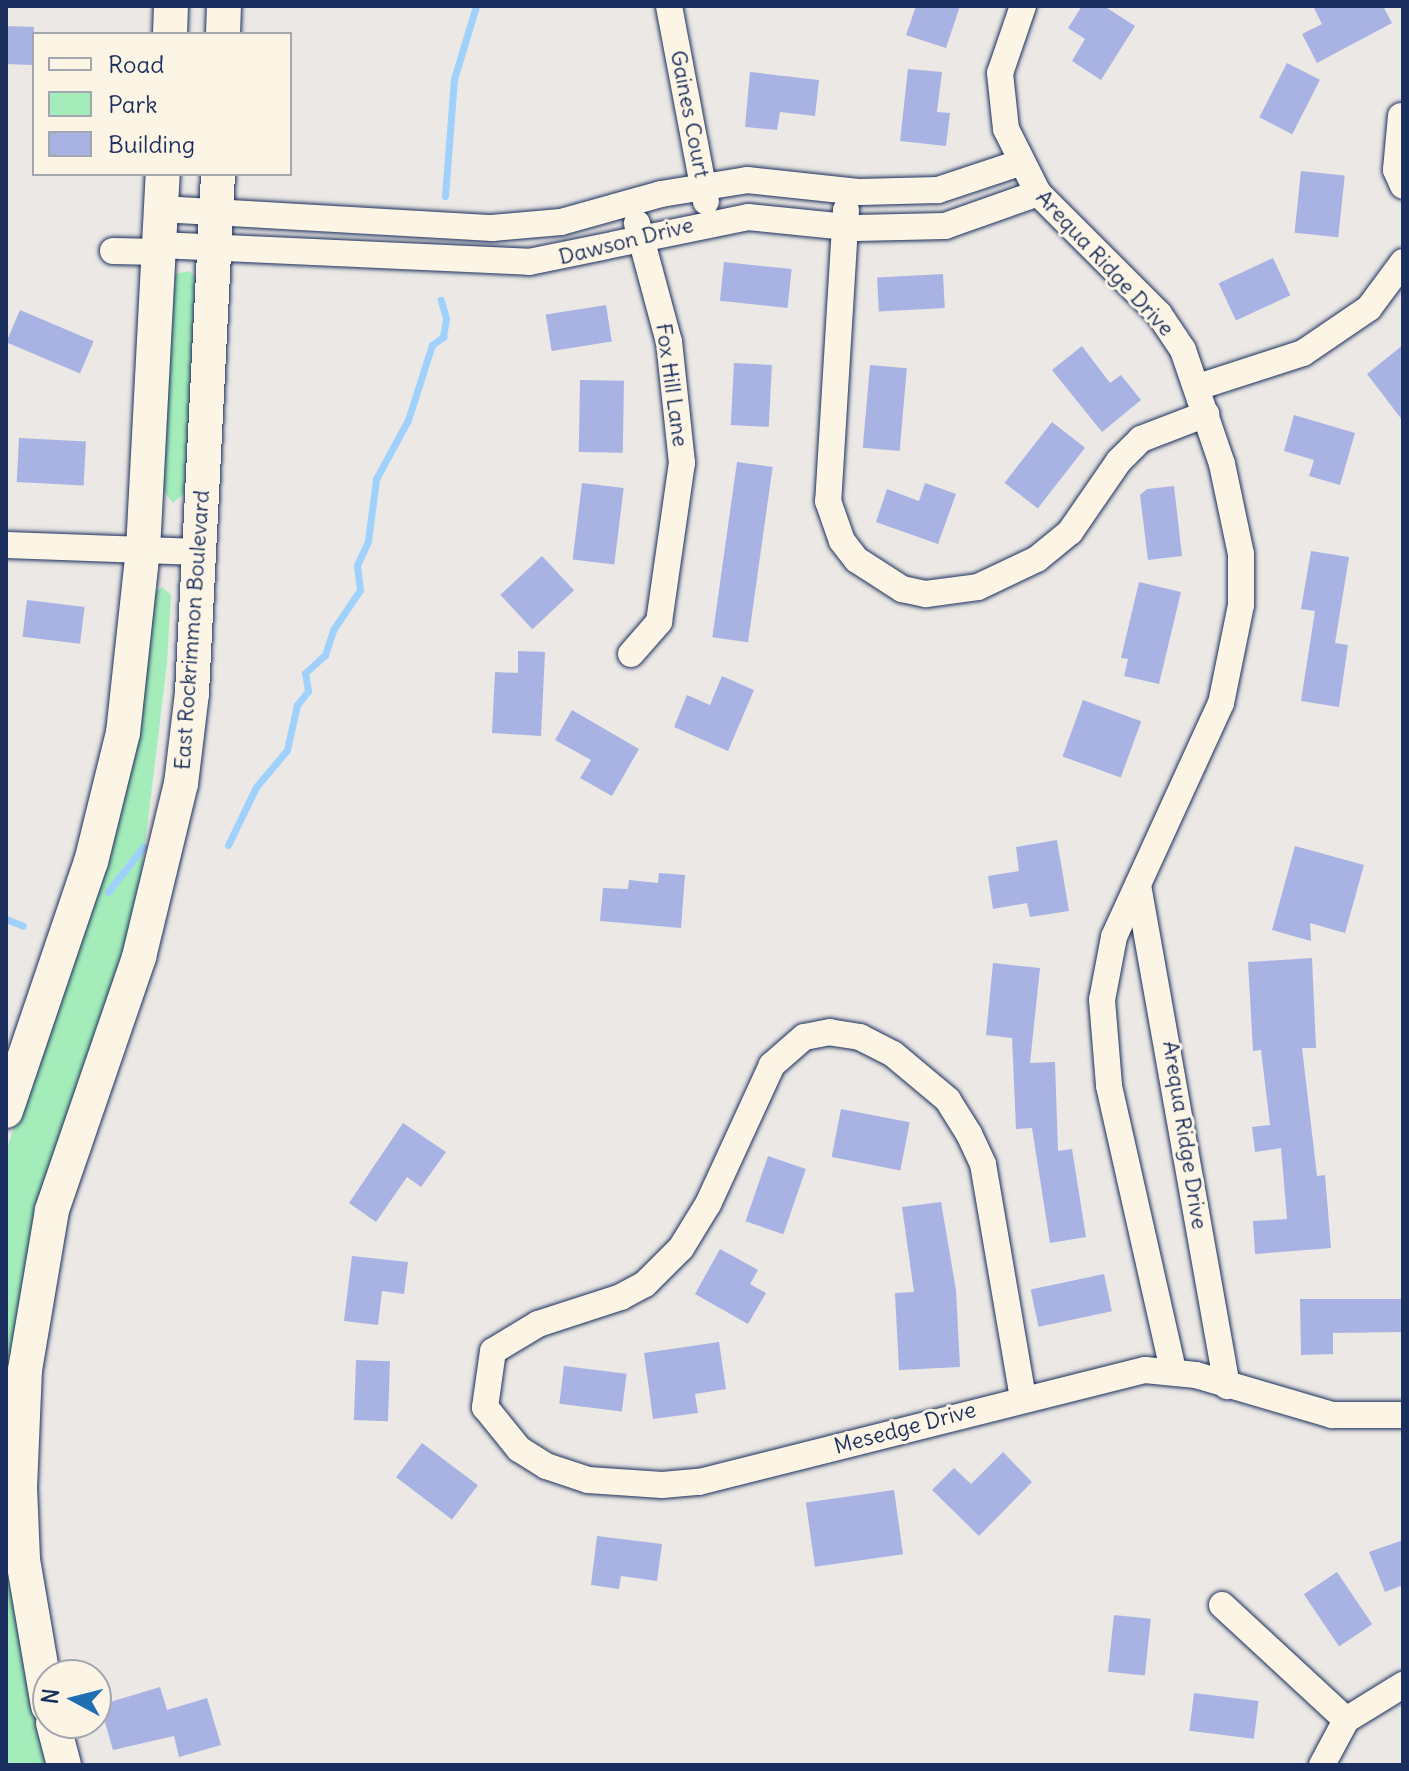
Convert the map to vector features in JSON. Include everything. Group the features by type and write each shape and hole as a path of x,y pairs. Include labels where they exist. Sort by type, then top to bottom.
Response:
{"main road":[{"path":"170,32 171,6"},
{"path":"223,32 224,6"},
{"path":"6,1111 91,862 112,779 136,646 163,176"},
{"name":"East Rockrimmon Boulevard","path":"40,1659 23,1559 20,1488 25,1370 52,1210 139,957 170,840 192,693 218,176"},
{"path":"57,1739 64,1765"}],"street":[{"name":"Gaines Court","path":"669,6 709,221"},
{"name":"Arequa Ridge Drive","path":"1023,6 1000,73 1006,129 1019,163 1038,193 1159,314 1183,350 1206,414 1241,554 1234,655 1221,703 1114,937 1102,1000 1103,1040 1173,1370"},
{"path":"1401,116 1396,170 1403,186"},
{"name":"Dawson Drive","path":"161,209 492,228 561,222 703,186 747,180 899,194 938,190 1019,163"},
{"path":"848,189 828,501 842,541 857,560 902,589 926,594 978,587 1037,559 1070,532 1119,461 1141,439 1206,414"},
{"name":"Dawson Drive","path":"113,251 214,248 529,262 709,221 748,217 844,226 945,226 1038,193"},
{"name":"Fox Hill Lane","path":"631,203 669,342 682,463 659,622 631,654"},
{"path":"1198,387 1303,353 1369,308 1403,262"},
{"path":"6,545 200,552"},
{"name":"Arequa Ridge Drive","path":"1138,885 1227,1386"},
{"name":"Mesedge Drive","path":"1023,1398 983,1164 969,1134 948,1100 921,1075 860,1037 830,1032 804,1037 772,1065 701,1217 681,1248 645,1284 621,1297 538,1324 493,1351 485,1407 498,1429 546,1466 588,1480 623,1484 699,1482 1108,1376 1173,1370 1332,1415 1403,1415"},
{"path":"1222,1605 1346,1720"},
{"path":"1322,1765 1326,1748 1346,1720 1403,1685"}],"green space":[{"path":"189,271 196,277 187,491 173,503 161,488 175,274"},
{"path":"162,587 171,595 167,663 137,911 15,1332 42,1659 32,1659 32,1739 49,1739 51,1765 6,1765 6,1152 138,734 155,592"}],"building":[{"path":"916,6 960,6 946,48 906,35"},
{"path":"1082,6 1104,6 1135,26 1101,80 1072,61 1085,39 1068,28"},
{"path":"1313,6 1383,6 1392,23 1317,63 1302,34 1322,24"},
{"path":"6,26 34,27 32,65 6,64"},
{"path":"1287,63 1320,80 1292,134 1259,117"},
{"path":"908,69 942,72 937,112 950,113 946,146 900,141"},
{"path":"750,72 819,80 815,116 780,112 777,130 745,127"},
{"path":"1301,171 1345,176 1338,237 1295,233"},
{"path":"1273,258 1290,295 1236,321 1219,283"},
{"path":"724,262 792,269 788,308 720,301"},
{"path":"943,274 945,308 879,311 877,277"},
{"path":"606,305 612,342 552,351 546,315"},
{"path":"20,310 94,341 80,373 6,342"},
{"path":"1403,345 1403,421 1367,374"},
{"path":"1082,346 1110,383 1121,375 1141,400 1102,432 1052,370"},
{"path":"734,363 772,365 769,427 731,425"},
{"path":"870,365 907,368 900,451 863,448"},
{"path":"580,380 624,381 623,453 579,452"},
{"path":"1294,415 1355,433 1340,485 1309,476 1314,460 1284,451"},
{"path":"1052,422 1085,448 1038,509 1005,483"},
{"path":"19,438 86,442 84,485 17,482"},
{"path":"737,462 773,467 748,642 712,637"},
{"path":"582,483 624,488 614,565 573,559"},
{"path":"925,483 956,494 938,544 876,522 887,489 919,501"},
{"path":"1174,486 1182,556 1148,560 1140,495 1147,489"},
{"path":"1311,551 1349,557 1335,643 1348,645 1339,707 1301,701 1315,611 1301,609"},
{"path":"542,556 574,590 532,629 500,595"},
{"path":"1139,582 1181,592 1159,684 1124,676 1128,659 1121,658"},
{"path":"27,600 85,607 80,644 22,637"},
{"path":"518,651 545,652 541,736 492,733 495,672 518,673"},
{"path":"722,676 754,690 728,751 674,727 687,695 710,705"},
{"path":"1083,700 1141,721 1121,778 1062,756"},
{"path":"572,710 639,749 612,796 580,778 591,760 555,740"},
{"path":"1057,840 1069,911 1030,917 1027,903 993,909 988,876 1019,871 1016,847"},
{"path":"1295,846 1364,865 1345,933 1310,923 1311,941 1272,930"},
{"path":"659,873 685,875 681,928 600,921 603,888 628,889 629,880 658,883"},
{"path":"1312,958 1316,1048 1302,1048 1317,1176 1325,1175 1331,1248 1255,1254 1253,1221 1287,1219 1281,1148 1255,1152 1252,1127 1270,1125 1261,1050 1253,1051 1248,962"},
{"path":"993,963 1040,968 1030,1063 1055,1062 1058,1151 1072,1149 1086,1237 1050,1243 1032,1128 1016,1129 1012,1038 986,1035"},
{"path":"841,1109 910,1122 900,1170 832,1157"},
{"path":"403,1123 446,1152 421,1187 407,1177 376,1222 349,1203"},
{"path":"768,1156 806,1169 783,1234 746,1221"},
{"path":"941,1202 956,1290 960,1367 899,1370 895,1293 914,1292 902,1207"},
{"path":"720,1249 758,1270 750,1284 766,1293 748,1324 695,1294"},
{"path":"352,1256 408,1262 404,1294 382,1291 378,1325 344,1321"},
{"path":"1104,1274 1112,1311 1039,1327 1031,1290"},
{"path":"1300,1299 1403,1299 1403,1332 1333,1333 1333,1354 1301,1355"},
{"path":"719,1342 726,1389 695,1394 698,1413 653,1419 644,1353"},
{"path":"356,1360 390,1361 388,1421 354,1420"},
{"path":"564,1366 627,1374 622,1411 559,1404"},
{"path":"422,1443 478,1485 452,1519 396,1477"},
{"path":"1003,1452 1032,1482 979,1536 932,1490 954,1468 971,1484"},
{"path":"894,1490 903,1554 815,1567 806,1502"},
{"path":"597,1536 662,1544 657,1581 621,1576 619,1589 591,1585"},
{"path":"1403,1540 1403,1585 1385,1592 1369,1552"},
{"path":"1337,1572 1372,1624 1339,1647 1304,1594"},
{"path":"1114,1615 1151,1619 1145,1676 1108,1672"},
{"path":"160,1687 167,1710 207,1698 221,1745 179,1757 174,1736 113,1750 110,1739 112,1701"},
{"path":"1194,1693 1259,1701 1254,1739 1189,1731"}],"waterway":[{"path":"445,196 454,79 476,6"},
{"path":"228,845 256,787 287,750 297,705 308,691 305,673 325,655 333,630 360,590 357,565 368,541 376,479 408,420 432,345 443,337 446,318 441,300"},
{"path":"108,892 143,847"},
{"path":"6,919 23,926"}]}
